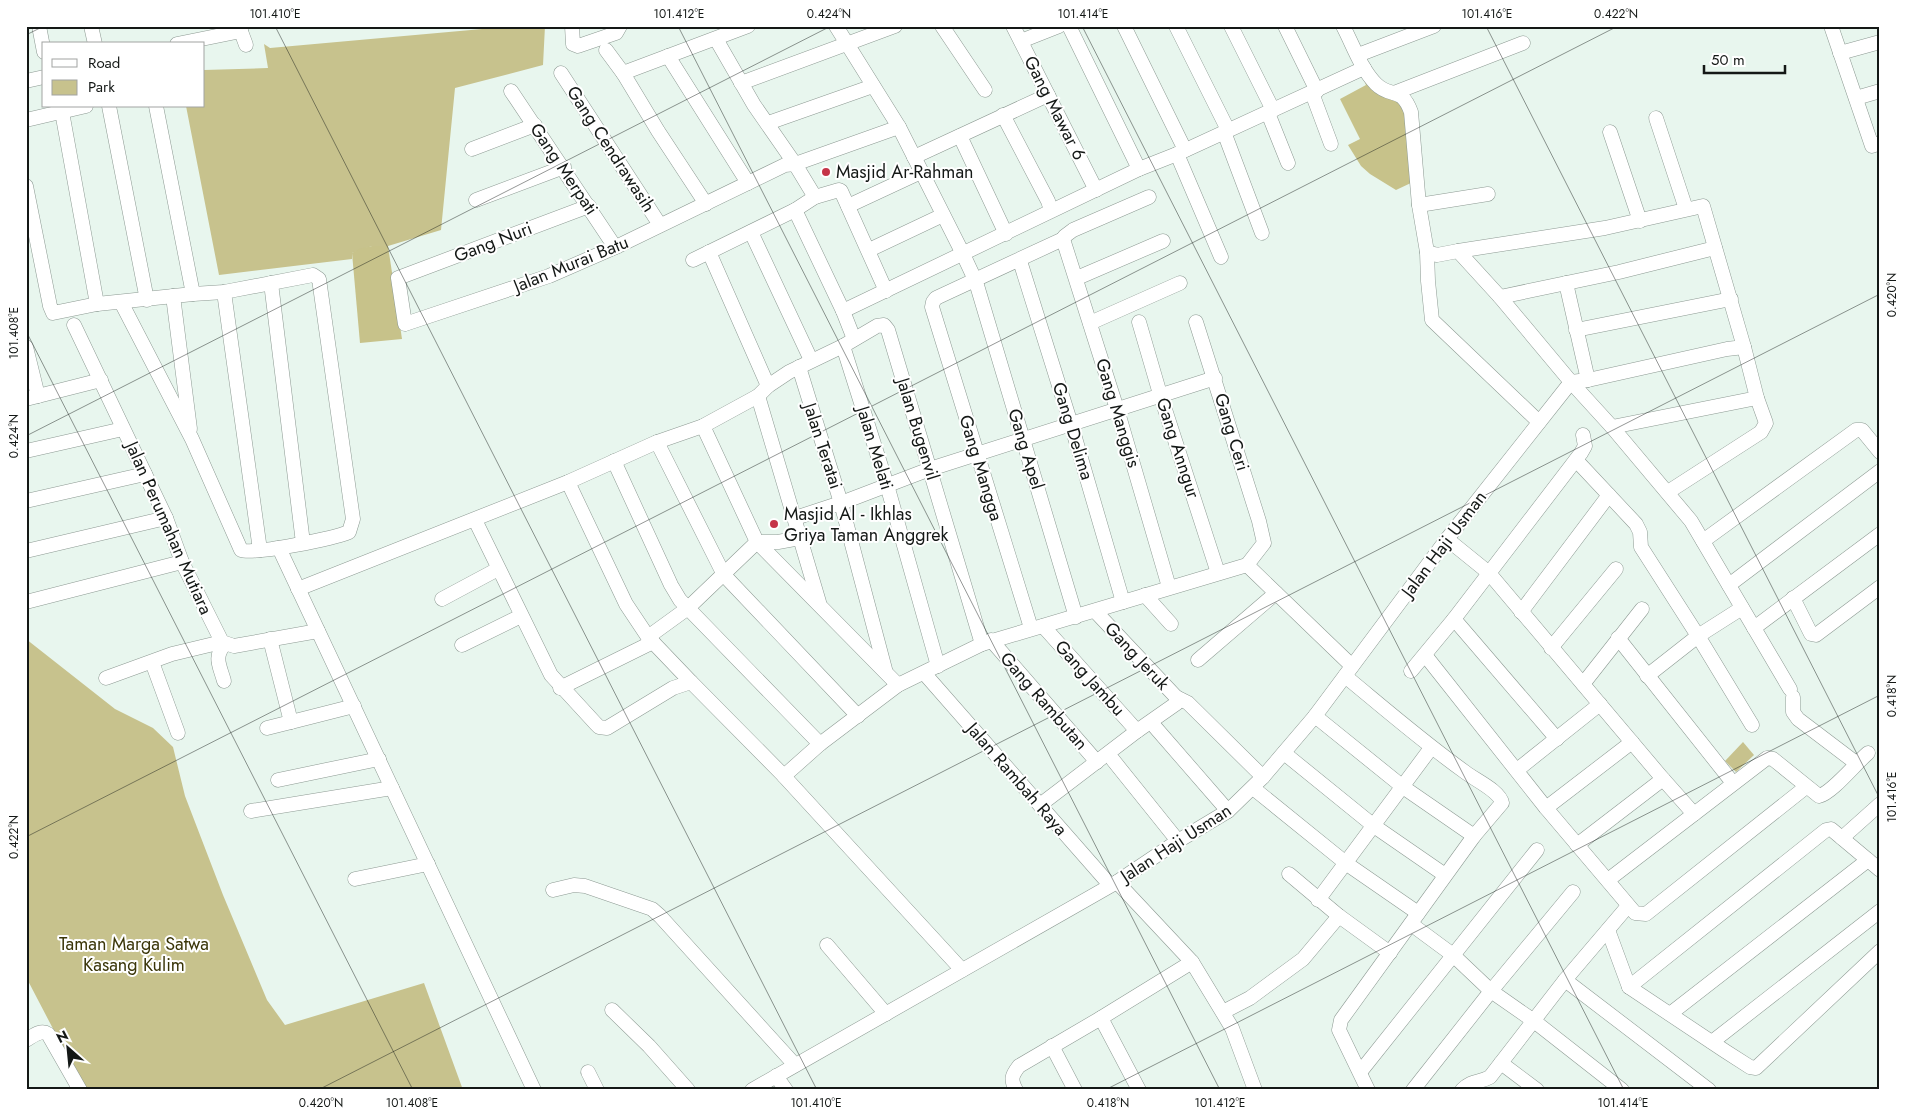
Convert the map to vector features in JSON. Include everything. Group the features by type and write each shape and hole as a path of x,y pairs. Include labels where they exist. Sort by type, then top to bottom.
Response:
{"street":[{"path":"39,26 42,42"},
{"path":"92,26 95,42"},
{"path":"572,26 572,44 578,46 616,33 620,26"},
{"path":"623,72 716,40 748,26"},
{"name":"Gang Apel","path":"836,26 899,127 964,254 976,282 1076,617"},
{"path":"741,83 895,26"},
{"path":"942,26 984,90"},
{"name":"Gang Mawar 6","path":"1013,26 1096,190"},
{"path":"1021,41 1059,26"},
{"path":"1069,26 1138,169"},
{"path":"1124,26 1181,152 1221,257"},
{"path":"1176,26 1226,131 1262,233"},
{"path":"1231,26 1270,111 1288,163"},
{"path":"1285,26 1315,92 1331,144"},
{"path":"1343,26 1364,68 1376,85 1386,91 1402,96 1407,101 1411,112 1420,205 1427,252 1432,320 1538,422"},
{"path":"1358,56 1434,26"},
{"path":"1832,26 1872,146 1880,143"},
{"path":"185,42 240,28 246,45"},
{"path":"716,40 754,105 768,123 816,197"},
{"path":"1840,53 1880,42"},
{"path":"1394,93 1523,43"},
{"path":"606,50 623,72 658,131 706,204"},
{"path":"668,56 748,183"},
{"path":"843,311 1138,169 1181,152 1364,68"},
{"name":"Gang Cendrawasih","path":"561,73 660,225"},
{"path":"26,81 42,77"},
{"path":"768,123 873,86"},
{"name":"Gang Merpati","path":"511,90 564,167 615,247"},
{"path":"1856,98 1880,91"},
{"path":"914,157 1048,95"},
{"path":"26,120 78,108"},
{"path":"109,108 147,300"},
{"path":"156,108 192,294"},
{"path":"62,112 97,304"},
{"path":"1004,115 1051,210"},
{"path":"1656,118 1686,209"},
{"path":"472,148 535,125"},
{"name":"Jalan Murai Batu","path":"398,278 405,324 550,276 785,166 899,127"},
{"path":"1610,132 1640,221"},
{"path":"960,136 1006,234"},
{"path":"476,200 564,167"},
{"path":"848,206 921,172"},
{"path":"26,186 50,306 54,313 97,304 224,292 313,276 319,279 353,519 349,532 279,548 245,552 239,548 192,439 121,302"},
{"path":"693,260 794,210 816,197 838,190 848,206 886,290"},
{"path":"1420,205 1488,194"},
{"path":"976,282 1063,240 1072,230 1149,197"},
{"name":"Gang Nuri","path":"398,278 589,206"},
{"path":"1427,252 1437,255 1605,228 1703,206 1766,424 1761,432 1668,492"},
{"name":"Jalan Melati","path":"794,210 843,311 848,342 938,666"},
{"path":"869,250 943,215"},
{"name":"Jalan Teratai","path":"751,232 805,364 885,670"},
{"name":"Gang Manggis","path":"1063,240 1117,409 1170,587"},
{"path":"1076,278 1163,241"},
{"path":"1500,297 1619,272 1715,248"},
{"path":"709,252 768,386"},
{"path":"1458,252 1500,297 1691,521 1792,693 1793,712 1798,719 1856,763"},
{"name":"Gang Delima","path":"1020,261 1071,424 1123,602"},
{"name":"Gang Mangga","path":"976,282 936,298 932,307 977,455 1037,627"},
{"path":"271,283 303,542"},
{"path":"1090,323 1180,283"},
{"path":"1566,283 1588,380"},
{"path":"224,292 260,550"},
{"path":"173,296 192,439"},
{"path":"1576,330 1731,299"},
{"name":"Gang Anngur","path":"1139,322 1160,394 1218,573"},
{"name":"Gang Ceri","path":"1196,322 1260,521 1264,543 1247,566"},
{"name":"Jalan Perumahan Mutiara","path":"74,325 166,518 182,562 224,643"},
{"name":"Jalan Bugenvil","path":"848,342 877,326 884,325 888,330 930,469 987,642"},
{"path":"298,589 568,482 656,442 703,426 758,396 781,376 848,342"},
{"path":"26,347 32,398 100,380"},
{"path":"1571,382 1744,347"},
{"path":"795,518 841,503 930,469 1215,378"},
{"name":"Jalan Haji Usman","path":"752,1090 1114,883 1228,811 1253,788 1315,716 1447,539 1571,382"},
{"path":"758,396 819,602"},
{"path":"1612,427 1757,398"},
{"path":"703,426 758,542 819,602 898,685"},
{"path":"26,451 123,429"},
{"path":"1704,542 1856,430 1862,430 1880,452"},
{"path":"1411,672 1576,460 1586,446 1583,435"},
{"path":"656,442 724,575 858,716"},
{"path":"1576,460 1636,524 1640,532 1641,547 1752,724"},
{"path":"614,461 671,586 680,600 820,744"},
{"path":"1729,585 1880,471"},
{"path":"26,500 144,474"},
{"path":"568,482 626,604 651,639 784,776 962,970"},
{"path":"1521,612 1609,495"},
{"path":"26,551 166,518"},
{"path":"475,520 551,675 560,688 596,724 602,728 607,728 673,688 691,682"},
{"path":"1754,628 1880,534"},
{"path":"560,688 651,639 688,608 758,542 778,542 800,538"},
{"path":"1447,539 1489,573 1663,780 1694,814"},
{"path":"279,548 534,1090"},
{"path":"26,602 182,562"},
{"path":"784,776 820,744 898,685 987,642 1247,566 1276,593 1349,671 1431,748 1480,783 1492,789 1501,798 1502,802 1445,875 1341,1020 1339,1030 1361,1071 1368,1090"},
{"path":"442,600 498,569"},
{"path":"1551,648 1616,569"},
{"path":"1793,598 1807,628 1811,634 1816,635 1880,587"},
{"path":"1198,660 1276,593"},
{"path":"1144,595 1171,624"},
{"path":"1647,676 1698,636 1742,608"},
{"path":"1583,684 1642,609"},
{"name":"Gang Jeruk","path":"1095,611 1177,699 1183,699 1263,777"},
{"path":"462,646 521,616"},
{"path":"1454,619 1557,739"},
{"name":"Gang Jambu","path":"1037,627 1137,731"},
{"path":"106,678 172,654 224,643 234,646 318,631"},
{"path":"1618,638 1733,783"},
{"path":"270,639 291,722"},
{"name":"Gang Rambutan","path":"987,642 1097,762"},
{"path":"224,643 217,657 224,681"},
{"path":"1425,656 1546,808 1635,913 1646,914 1806,787"},
{"path":"152,662 178,733"},
{"name":"Jalan Rambah Raya","path":"924,672 1040,805 1192,962 1232,1028 1255,1090"},
{"path":"1040,805 1177,699"},
{"path":"1517,770 1600,704"},
{"path":"266,728 354,706"},
{"path":"1315,716 1403,787 1474,836"},
{"path":"1155,727 1228,811"},
{"path":"1546,808 1632,742"},
{"path":"1318,900 1431,748"},
{"path":"1284,753 1374,826 1445,875"},
{"path":"1608,880 1767,758 1773,759 1819,796 1826,794 1868,753"},
{"path":"278,780 378,759"},
{"path":"1113,760 1178,841"},
{"path":"1577,845 1663,780"},
{"path":"251,811 392,788"},
{"path":"1253,788 1414,918 1491,991 1534,1021 1622,1090"},
{"path":"1842,838 1880,804"},
{"path":"1629,987 1826,830 1831,829 1880,870"},
{"path":"1361,1071 1537,850"},
{"path":"1670,1014 1868,860"},
{"path":"355,879 428,864"},
{"path":"1289,874 1318,900 1390,953"},
{"path":"553,890 574,885 584,886 652,909 686,942 796,1065"},
{"path":"1414,1090 1491,991 1573,892"},
{"path":"1462,1090 1470,1083 1483,1081 1490,1077 1564,980 1628,906"},
{"path":"1712,1042 1880,911"},
{"path":"1223,1012 1250,998 1303,959 1339,916"},
{"path":"1608,930 1629,987 1750,1067 1756,1068 1880,951"},
{"path":"827,945 886,1014"},
{"path":"1016,1090 1011,1081 1019,1066 1192,962"},
{"path":"1564,980 1709,1090"},
{"path":"612,1010 649,1046 688,1090"},
{"path":"1100,1018 1139,1090"},
{"path":"28,1035 44,1032 48,1034 80,1090"},
{"path":"1052,1046 1075,1090"},
{"path":"1501,1063 1537,1090"},
{"path":"588,1072 597,1090"},
{"path":"776,1076 786,1090"}],"green space":[{"path":"517,26 545,26 543,65 455,88 441,230 388,246 372,246 352,253 352,259 219,275 186,108 205,108 205,70 268,68 264,44 270,48"},
{"name":"Taman Marga Satwa Kasang Kulim","path":"26,639 115,709 153,728 173,747 185,796 223,895 267,1000 285,1025 424,983 463,1090 85,1090 26,977"},
{"path":"1743,742 1754,755 1736,772 1725,761"}],"shaded area":[{"path":"1362,76 1403,102 1413,182 1396,190 1370,174 1361,166 1348,145 1360,139 1340,99 1366,85"},
{"path":"372,246 388,246 402,339 360,343 352,253"}],"place":[{"name":"Masjid Ar-Rahman","path":"826,172"},
{"name":"Masjid Al - Ikhlas Griya Taman Anggrek","path":"774,524"}]}
